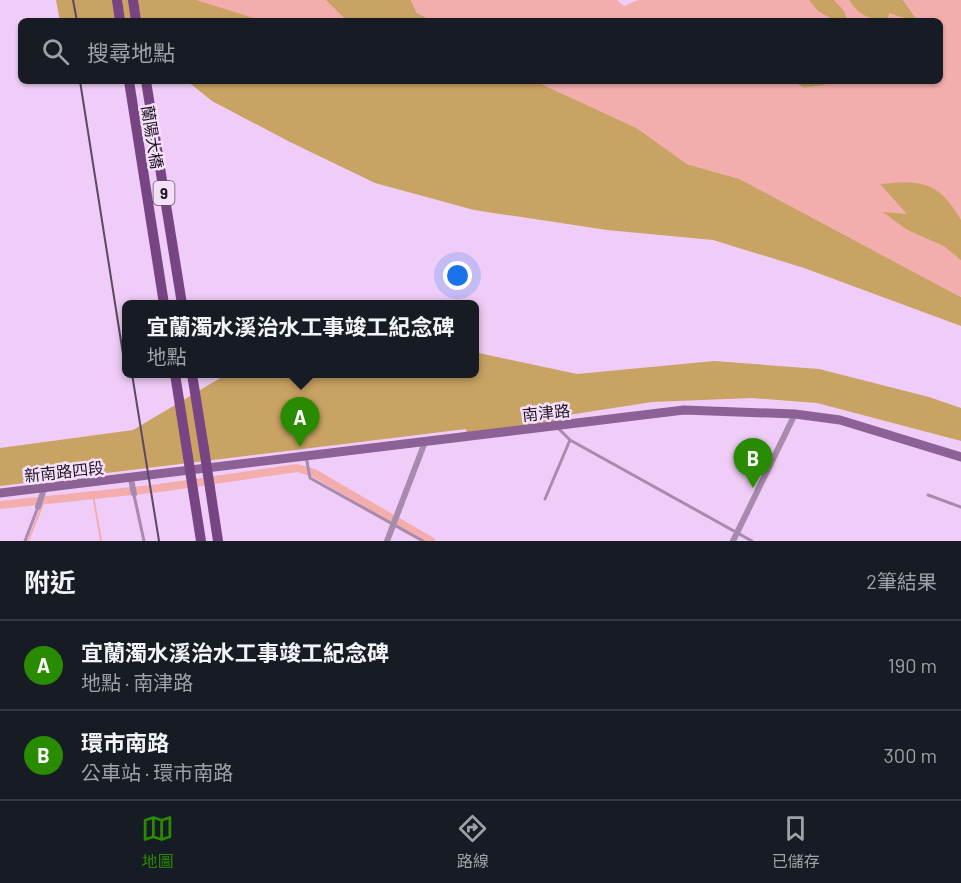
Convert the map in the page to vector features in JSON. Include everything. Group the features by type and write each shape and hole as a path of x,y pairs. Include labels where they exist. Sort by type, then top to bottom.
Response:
{"main road":[{"path":"117,0 120,18"},
{"path":"133,0 136,18"},
{"name":"蘭陽大橋","path":"129,84 163,300"},
{"name":"蘭陽大橋","path":"146,84 181,300"},
{"path":"175,378 201,541"},
{"path":"193,378 219,541"}],"street":[{"name":"南津路","path":"132,486 306,456 684,410 795,414 840,420 961,457"},
{"path":"733,541 795,414"},
{"path":"387,541 425,442"},
{"path":"937,450 961,462"},
{"name":"新南路四段","path":"0,493 43,493 132,486"},
{"path":"38,507 43,493"}],"lane":[{"path":"556,426 570,440 752,541"},
{"path":"545,499 570,440"},
{"path":"306,456 310,478 423,541"},
{"path":"132,486 144,541"},
{"path":"928,495 961,507"},
{"path":"25,541 38,507"}],"shaded area":[{"path":"56,0 411,0 417,13 428,18 59,18"},
{"path":"196,0 326,0 344,18 253,18"},
{"path":"411,0 617,0 624,6 638,0 809,0 818,11 831,18 428,18 417,13"},
{"path":"750,0 903,0 916,18 784,18"},
{"path":"834,0 849,0 857,10 870,18 847,18"},
{"path":"903,0 961,0 961,220 945,197 937,190 918,183 880,184 907,214 883,212 907,230 945,247 961,260 961,297 740,179 687,164 637,128 542,84 797,84 804,88 825,84 943,84 943,18 916,18"},
{"path":"889,13 904,18 888,18"},
{"path":"191,84 542,84 637,128 687,164 740,179 961,297 961,326 804,268 713,240 607,230 474,210 375,183 212,101"},
{"path":"797,84 826,85 804,88"},
{"path":"751,141 961,160 961,263 945,247 907,230"},
{"path":"479,353 577,374 714,361 819,369 929,397 961,408 961,441 817,403 752,398 652,402 523,422 556,419 556,424 467,434 466,429 0,486 0,448 133,430 220,378 479,378"}],"waterway":[{"path":"0,505 160,488 297,468 314,473 431,541"},
{"path":"93,495 101,541"},
{"path":"28,541 44,501"}],"railway":[{"path":"73,0 76,18"},
{"path":"80,84 122,348"},
{"path":"133,378 159,541"}],"place":[{"name":"宜蘭濁水溪治水工事竣工紀念碑","path":"300,447"},
{"name":"環市南路","path":"753,488"}]}
